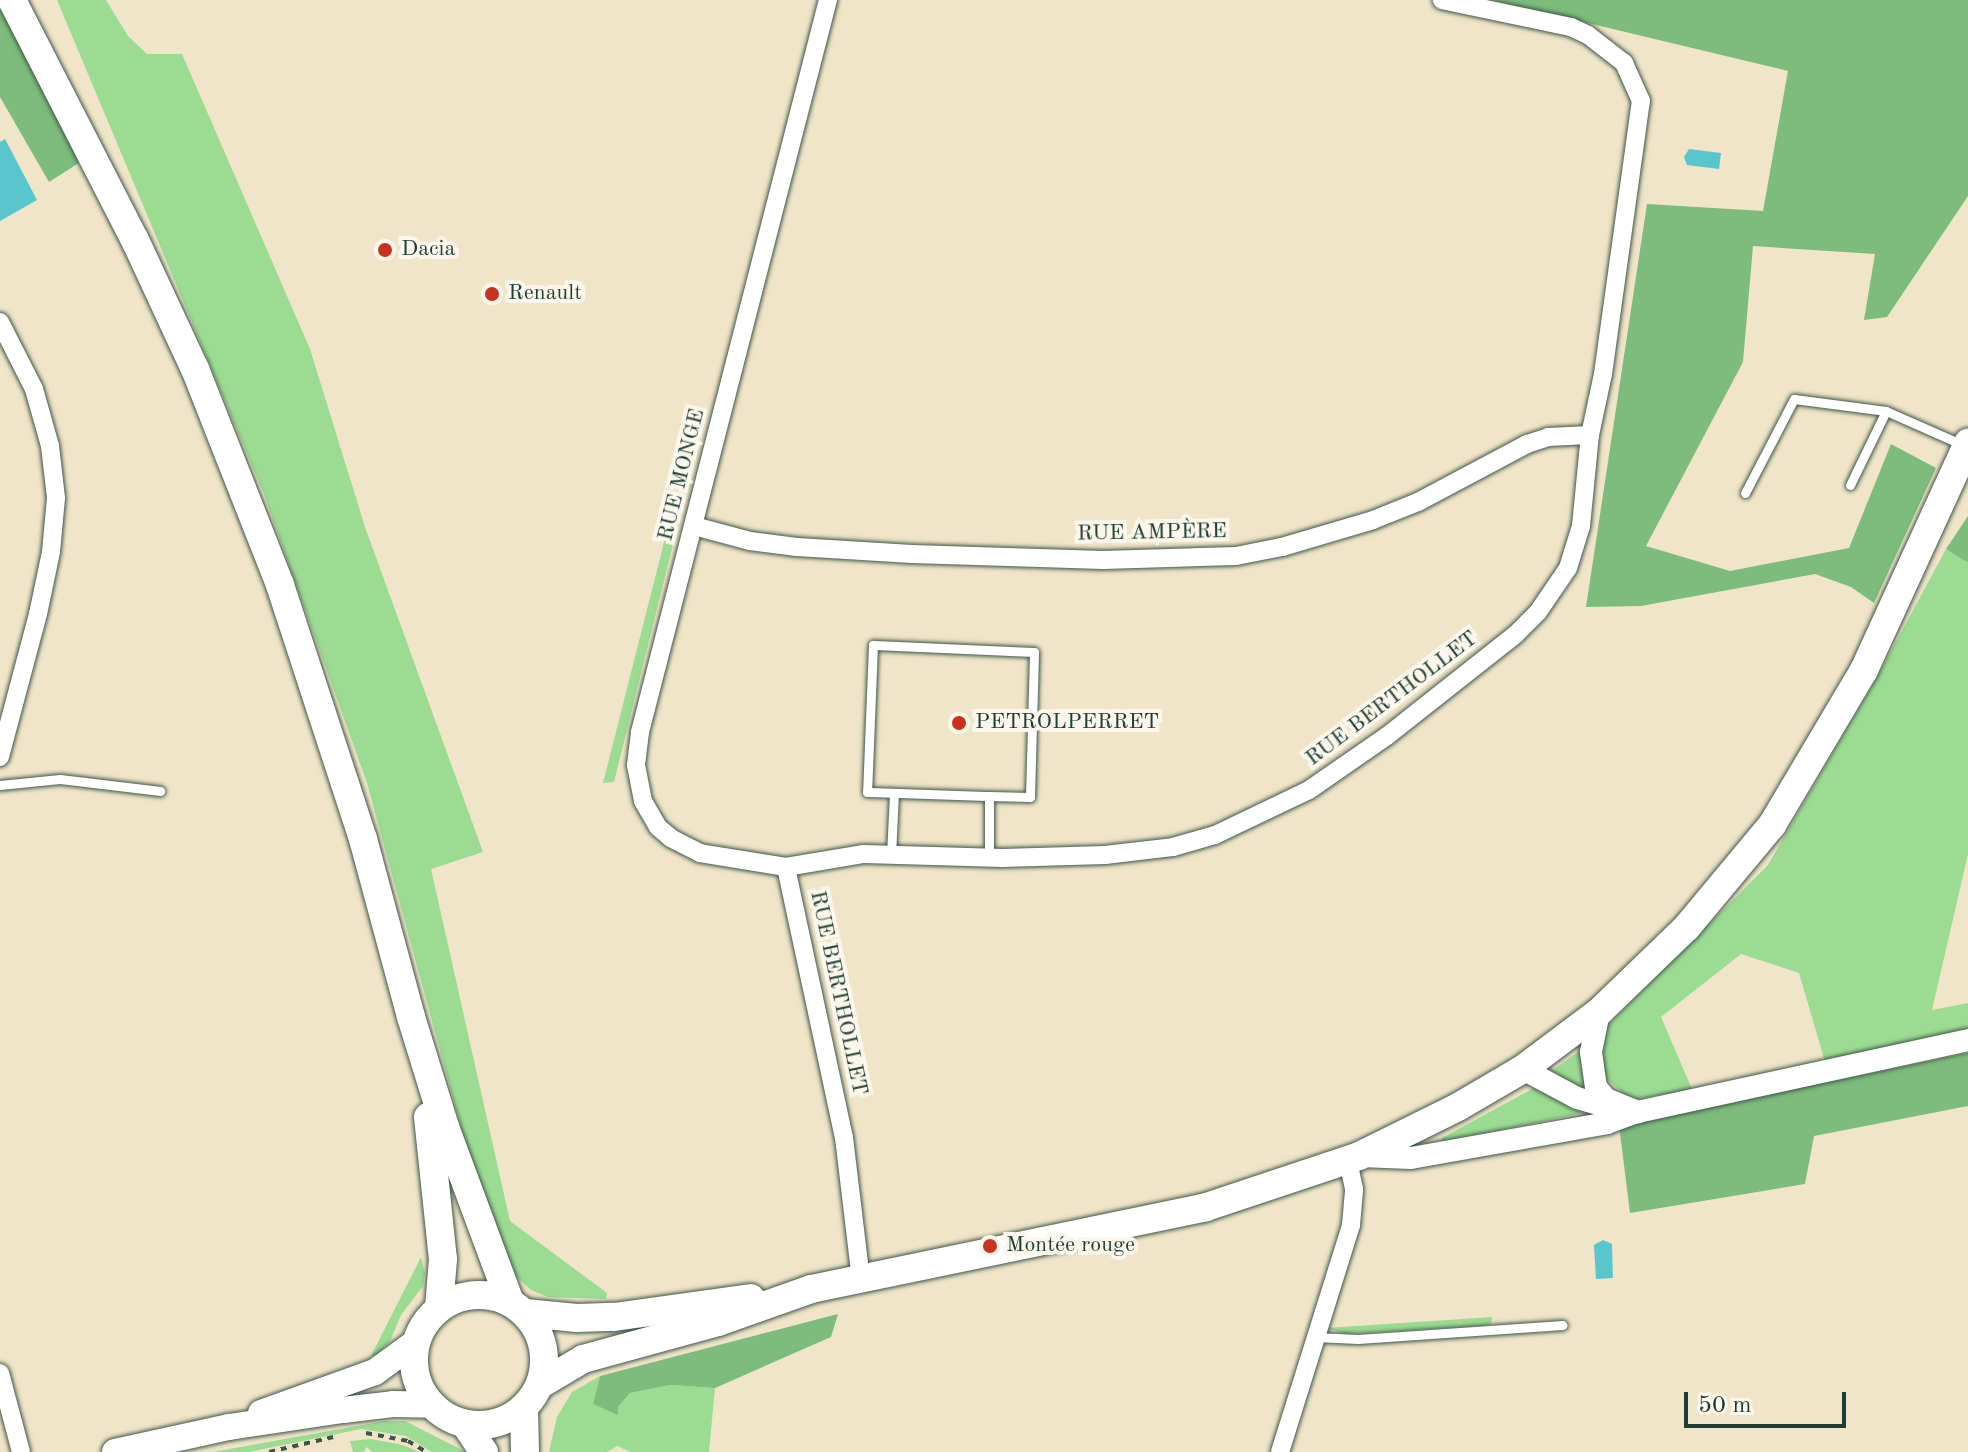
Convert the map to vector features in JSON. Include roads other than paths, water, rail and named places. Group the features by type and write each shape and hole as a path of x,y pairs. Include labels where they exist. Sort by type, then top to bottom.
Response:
{"main road":[{"path":"12,0 108,186 188,354 274,570 363,839 411,1017 445,1127 517,1308 543,1346 541,1384"},
{"path":"811,1289 718,1322 583,1359 541,1384 524,1408 503,1422 465,1424 447,1417 432,1405 421,1389 415,1370 416,1342 427,1320 439,1308 473,1295 517,1308 577,1318 614,1317 861,1280 1206,1207 1344,1161 1458,1107 1523,1069 1599,1012 1707,906 1772,825 1864,670 1967,445"},
{"path":"411,1017 435,1163 443,1259 439,1308"},
{"path":"232,1427 273,1407 375,1372 416,1342"},
{"path":"123,1451 232,1427 382,1405 432,1405"},
{"path":"524,1408 525,1452"},
{"path":"465,1424 484,1452"}],"street":[{"name":"RUE MONGE","path":"786,867 740,862 685,846 658,827 639,789 636,765 640,732 828,0"},
{"name":"RUE BERTHOLLET","path":"861,1280 844,1138 786,867 836,857 1105,855 1173,847 1215,835 1263,814 1350,764 1497,650 1538,612 1568,568 1581,526 1590,435 1603,374 1640,124 1638,91 1624,63 1588,35 1571,27 1442,0"},
{"path":"0,322 23,363 38,403 50,446 56,498 42,599 0,757"},
{"name":"RUE AMPÈRE","path":"694,526 750,541 912,554 1129,560 1236,556 1282,547 1373,520 1418,502 1537,440 1566,434 1590,435"},
{"path":"1599,1012 1591,1052 1596,1087 1606,1099 1638,1112"},
{"path":"1280,1452 1353,1214 1354,1189 1344,1161 1411,1158 1607,1123 1638,1112 1968,1040"},
{"path":"1523,1069 1577,1098 1638,1112"},
{"path":"0,1373 21,1452"}],"lane":[{"path":"1745,493 1794,399 1886,411 1967,445"},
{"path":"1850,485 1886,411"},
{"path":"873,645 1034,652 1030,797 989,796 867,792 873,645"},
{"path":"0,785 60,779 160,791"},
{"path":"891,855 894,793"},
{"path":"989,796 989,857"},
{"path":"1315,1337 1358,1339 1563,1325"}],"water":[{"path":"5,139 37,200 0,221 0,142"},
{"path":"1689,149 1721,153 1719,169 1687,165 1684,157"},
{"path":"1603,1240 1612,1244 1613,1278 1596,1279 1594,1245"}],"place":[{"name":"Dacia","path":"385,250"},
{"name":"Renault","path":"492,294"},
{"name":"PETROLPERRET","path":"959,723"},
{"name":"Montée rouge","path":"990,1246"}]}
